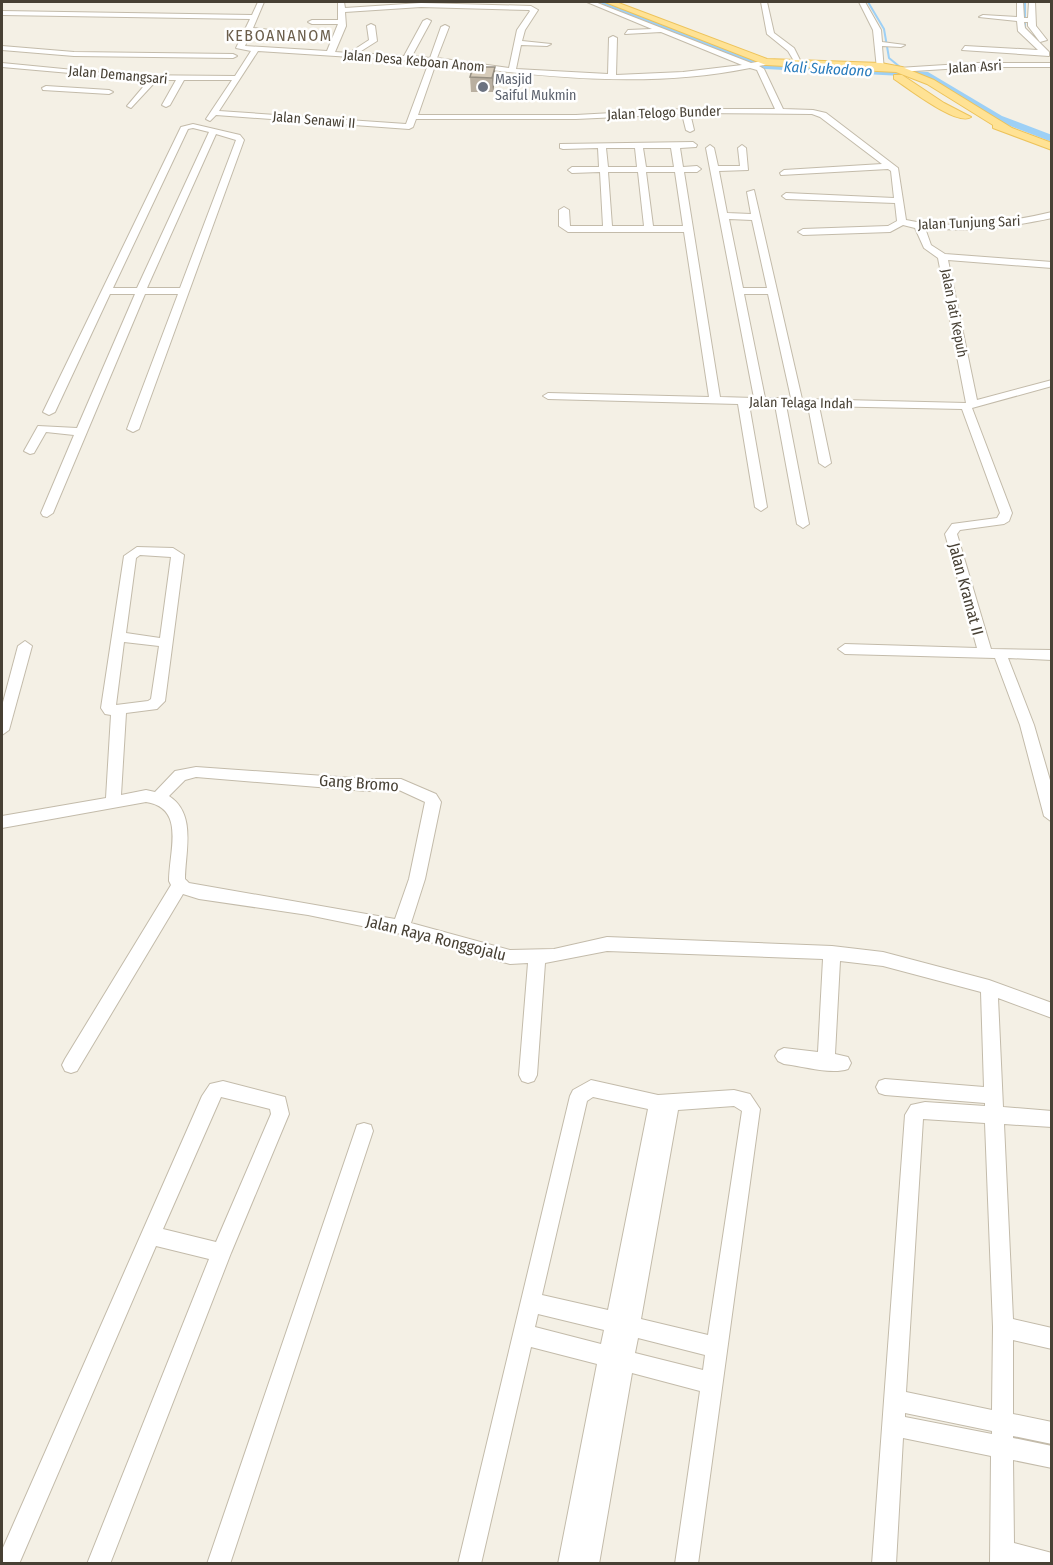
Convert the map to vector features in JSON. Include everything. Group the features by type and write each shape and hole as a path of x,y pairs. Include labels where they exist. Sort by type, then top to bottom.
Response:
{"main road":[{"path":"609,2 652,22 759,64 867,67 899,72 940,105 980,118 1051,147"}],"street":[{"path":"764,2 771,34 791,50 800,64"},
{"path":"862,2 899,72"},
{"path":"1020,2 1025,19"},
{"path":"1032,2 1025,19 1023,32 1048,51 1052,60"},
{"path":"311,45 332,50 342,22 341,6 387,9 422,3 533,9 518,43 512,71"},
{"path":"585,3 652,22 664,30 759,64 780,111"},
{"path":"248,8 259,4"},
{"path":"241,39 259,4"},
{"path":"2,6 11,6"},
{"path":"115,7 237,8"},
{"path":"2,13 254,17"},
{"path":"985,14 1025,19"},
{"path":"407,58 427,21"},
{"path":"312,22 342,22"},
{"path":"350,55 373,41 371,26"},
{"path":"412,121 445,27"},
{"path":"628,32 664,30"},
{"path":"241,39 290,33"},
{"path":"612,77 613,38"},
{"name":"Jalan Desa Keboan Anom","path":"241,39 256,49 332,50 350,55 433,60 512,71 612,77 683,74 759,64"},
{"path":"518,43 548,44"},
{"path":"883,44 900,45"},
{"path":"2,48 74,54 233,56"},
{"path":"965,48 1048,51"},
{"path":"202,128 217,113 237,75 256,49"},
{"path":"57,69 74,54"},
{"name":"Jalan Demangsari","path":"2,65 180,80 255,72"},
{"name":"Jalan Asri","path":"899,72 977,65 1052,65"},
{"path":"46,88 106,95 125,77"},
{"path":"131,106 154,78"},
{"path":"166,105 180,80"},
{"path":"685,111 690,130"},
{"name":"Jalan Telogo Bunder","path":"412,121 576,117 685,111 780,111 823,115 893,168"},
{"name":"Jalan Senawi II","path":"217,113 402,128 412,121"},
{"path":"49,412 185,127 202,128 240,140 133,429"},
{"path":"47,513 141,291 213,132"},
{"path":"675,145 715,401"},
{"path":"563,146 693,145"},
{"path":"602,146 608,229"},
{"path":"639,146 649,229"},
{"path":"710,148 760,402"},
{"path":"715,169 745,168 742,148"},
{"path":"784,173 893,168"},
{"name":"Jalan Tunjung Sari","path":"893,168 902,222 919,226 1014,223 1052,215"},
{"path":"573,174 698,172"},
{"path":"751,192 797,403"},
{"path":"786,196 900,201"},
{"path":"564,210 566,229 688,230"},
{"path":"724,216 756,217"},
{"path":"803,232 890,229 902,222"},
{"path":"919,226 927,246 943,258"},
{"name":"Jalan Jati Kepuh","path":"956,527 1000,521 1006,515 969,405 943,258 1052,265"},
{"path":"106,291 185,291"},
{"path":"739,291 772,291"},
{"path":"1047,384 1052,396"},
{"name":"Jalan Telaga Indah","path":"548,396 797,403 814,406 969,405 1047,384"},
{"path":"743,402 761,507"},
{"path":"780,403 802,524"},
{"path":"814,406 825,463"},
{"path":"30,451 42,428 83,430"},
{"name":"Jalan Kramat II","path":"956,527 951,534 993,653"},
{"path":"173,552 178,555 167,643 158,704 119,710 108,708 131,553 173,552"},
{"path":"118,638 167,643"},
{"path":"2,730 25,646"},
{"path":"845,649 1052,655"},
{"path":"993,653 1027,725 1052,816"},
{"path":"112,802 119,710"},
{"name":"Gang Bromo","path":"160,796 180,775 196,772 367,785 397,784 431,798 433,802 417,879 401,927"},
{"path":"2,822 112,802 160,796 168,801 179,818 177,873 180,885 71,1065"},
{"name":"Jalan Raya Ronggojalu","path":"180,885 199,893 308,909 401,927 510,957 537,958 607,944 832,953 882,959 988,987 1052,1011"},
{"path":"784,1056 834,1062 832,953"},
{"path":"528,1075 537,958"},
{"path":"988,987 1003,1327 1002,1558 1050,1563"},
{"path":"885,1088 994,1105 1052,1119"},
{"path":"7,1563 214,1092 223,1089 279,1103 280,1114 221,1253 98,1563"},
{"path":"469,1563 579,1096 586,1090 599,1089 664,1102 734,1098 744,1100 751,1109 686,1563"},
{"path":"587,1563 622,1325 664,1102"},
{"path":"884,1563 914,1115 918,1111 925,1110 994,1105"},
{"path":"218,1563 364,1131"},
{"path":"151,1235 221,1253"},
{"path":"530,1302 717,1347"},
{"path":"1003,1327 1052,1339"},
{"path":"522,1334 712,1383"},
{"path":"569,1563 617,1358"},
{"path":"894,1400 1052,1433"},
{"path":"892,1425 1052,1457"}],"building":[{"path":"473,67 495,67 492,78 470,77"}],"waterway":[{"name":"Kali Sukodono","path":"601,2 765,66 924,74 998,118 1052,139"},
{"path":"868,2 884,29 889,58 900,67 924,74"},
{"path":"1025,2 1025,29"}],"place":[{"name":"Masjid Saiful Mukmin","path":"483,87"}],"district":[{"name":"KEBOANANOM","path":"279,35"}]}
